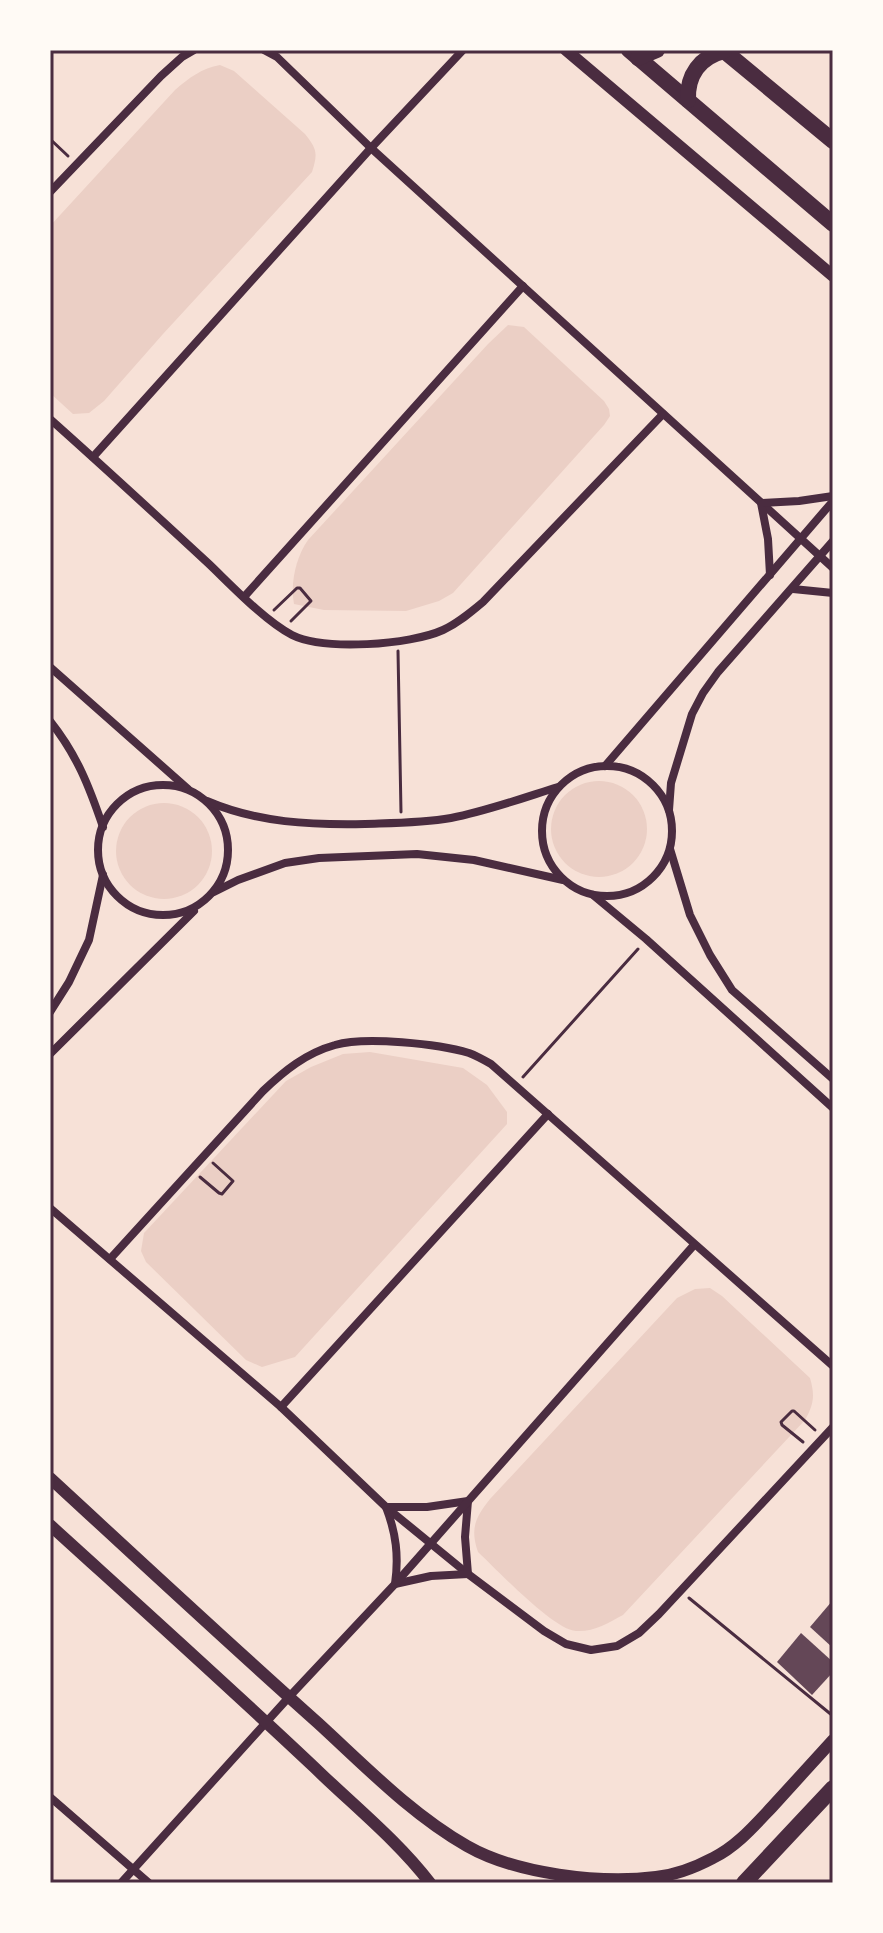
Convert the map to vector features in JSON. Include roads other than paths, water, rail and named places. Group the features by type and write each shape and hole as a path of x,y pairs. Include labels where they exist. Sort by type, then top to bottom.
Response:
{"main road":[{"path":"634,54 657,50"},
{"path":"688,100 689,82 697,67 723,51 833,141"},
{"path":"634,54 833,224"},
{"path":"744,1883 833,1788"}],"street":[{"path":"50,192 161,76 194,50"},
{"path":"264,50 277,57 371,148 833,568"},
{"path":"93,457 463,50"},
{"path":"566,50 833,276"},
{"path":"244,597 523,286"},
{"path":"50,419 282,629 295,637 338,644 398,641 441,631 463,619 483,602 663,414"},
{"path":"761,503 833,498"},
{"path":"605,766 770,576 833,498"},
{"path":"761,503 768,539 770,576"},
{"path":"669,811 662,796 644,778 622,767 589,768 573,775 559,787 547,804 542,824 544,845 551,864 565,880 593,894 609,896 625,893 653,877 670,849 671,783 692,714 703,693 833,541"},
{"path":"793,589 833,593"},
{"path":"50,667 204,800 216,812 228,844 222,878 213,892 50,1054"},
{"path":"50,721 82,769 103,827"},
{"path":"192,792 163,786 148,787 120,802 103,827 99,859 103,875 112,890 138,910 155,915 172,915 201,903"},
{"path":"204,800 258,818 291,823 420,823 486,810 559,787"},
{"path":"670,849 690,915 732,990 833,1079"},
{"path":"213,892 285,863 319,858 417,854 474,860 565,880"},
{"path":"50,1012 69,982 89,940 103,875"},
{"path":"593,894 833,1108"},
{"path":"110,1259 263,1091 288,1068 337,1044 382,1041 449,1048 473,1054 491,1064 833,1366"},
{"path":"281,1407 548,1114"},
{"path":"50,1208 281,1407 386,1507 468,1574 566,1644 591,1650 617,1646 639,1633 833,1427"},
{"path":"121,1883 395,1584 694,1245"},
{"path":"50,1478 418,1813 468,1847 505,1862 589,1880 658,1877 687,1870 715,1858 741,1840 833,1740"},
{"path":"386,1507 427,1507 468,1501"},
{"path":"468,1501 465,1537 468,1574"},
{"path":"386,1507 397,1545 395,1584"},
{"path":"50,1525 266,1722 393,1842 430,1883"},
{"path":"395,1584 431,1576 468,1574"},
{"path":"50,1797 149,1883"}]}
